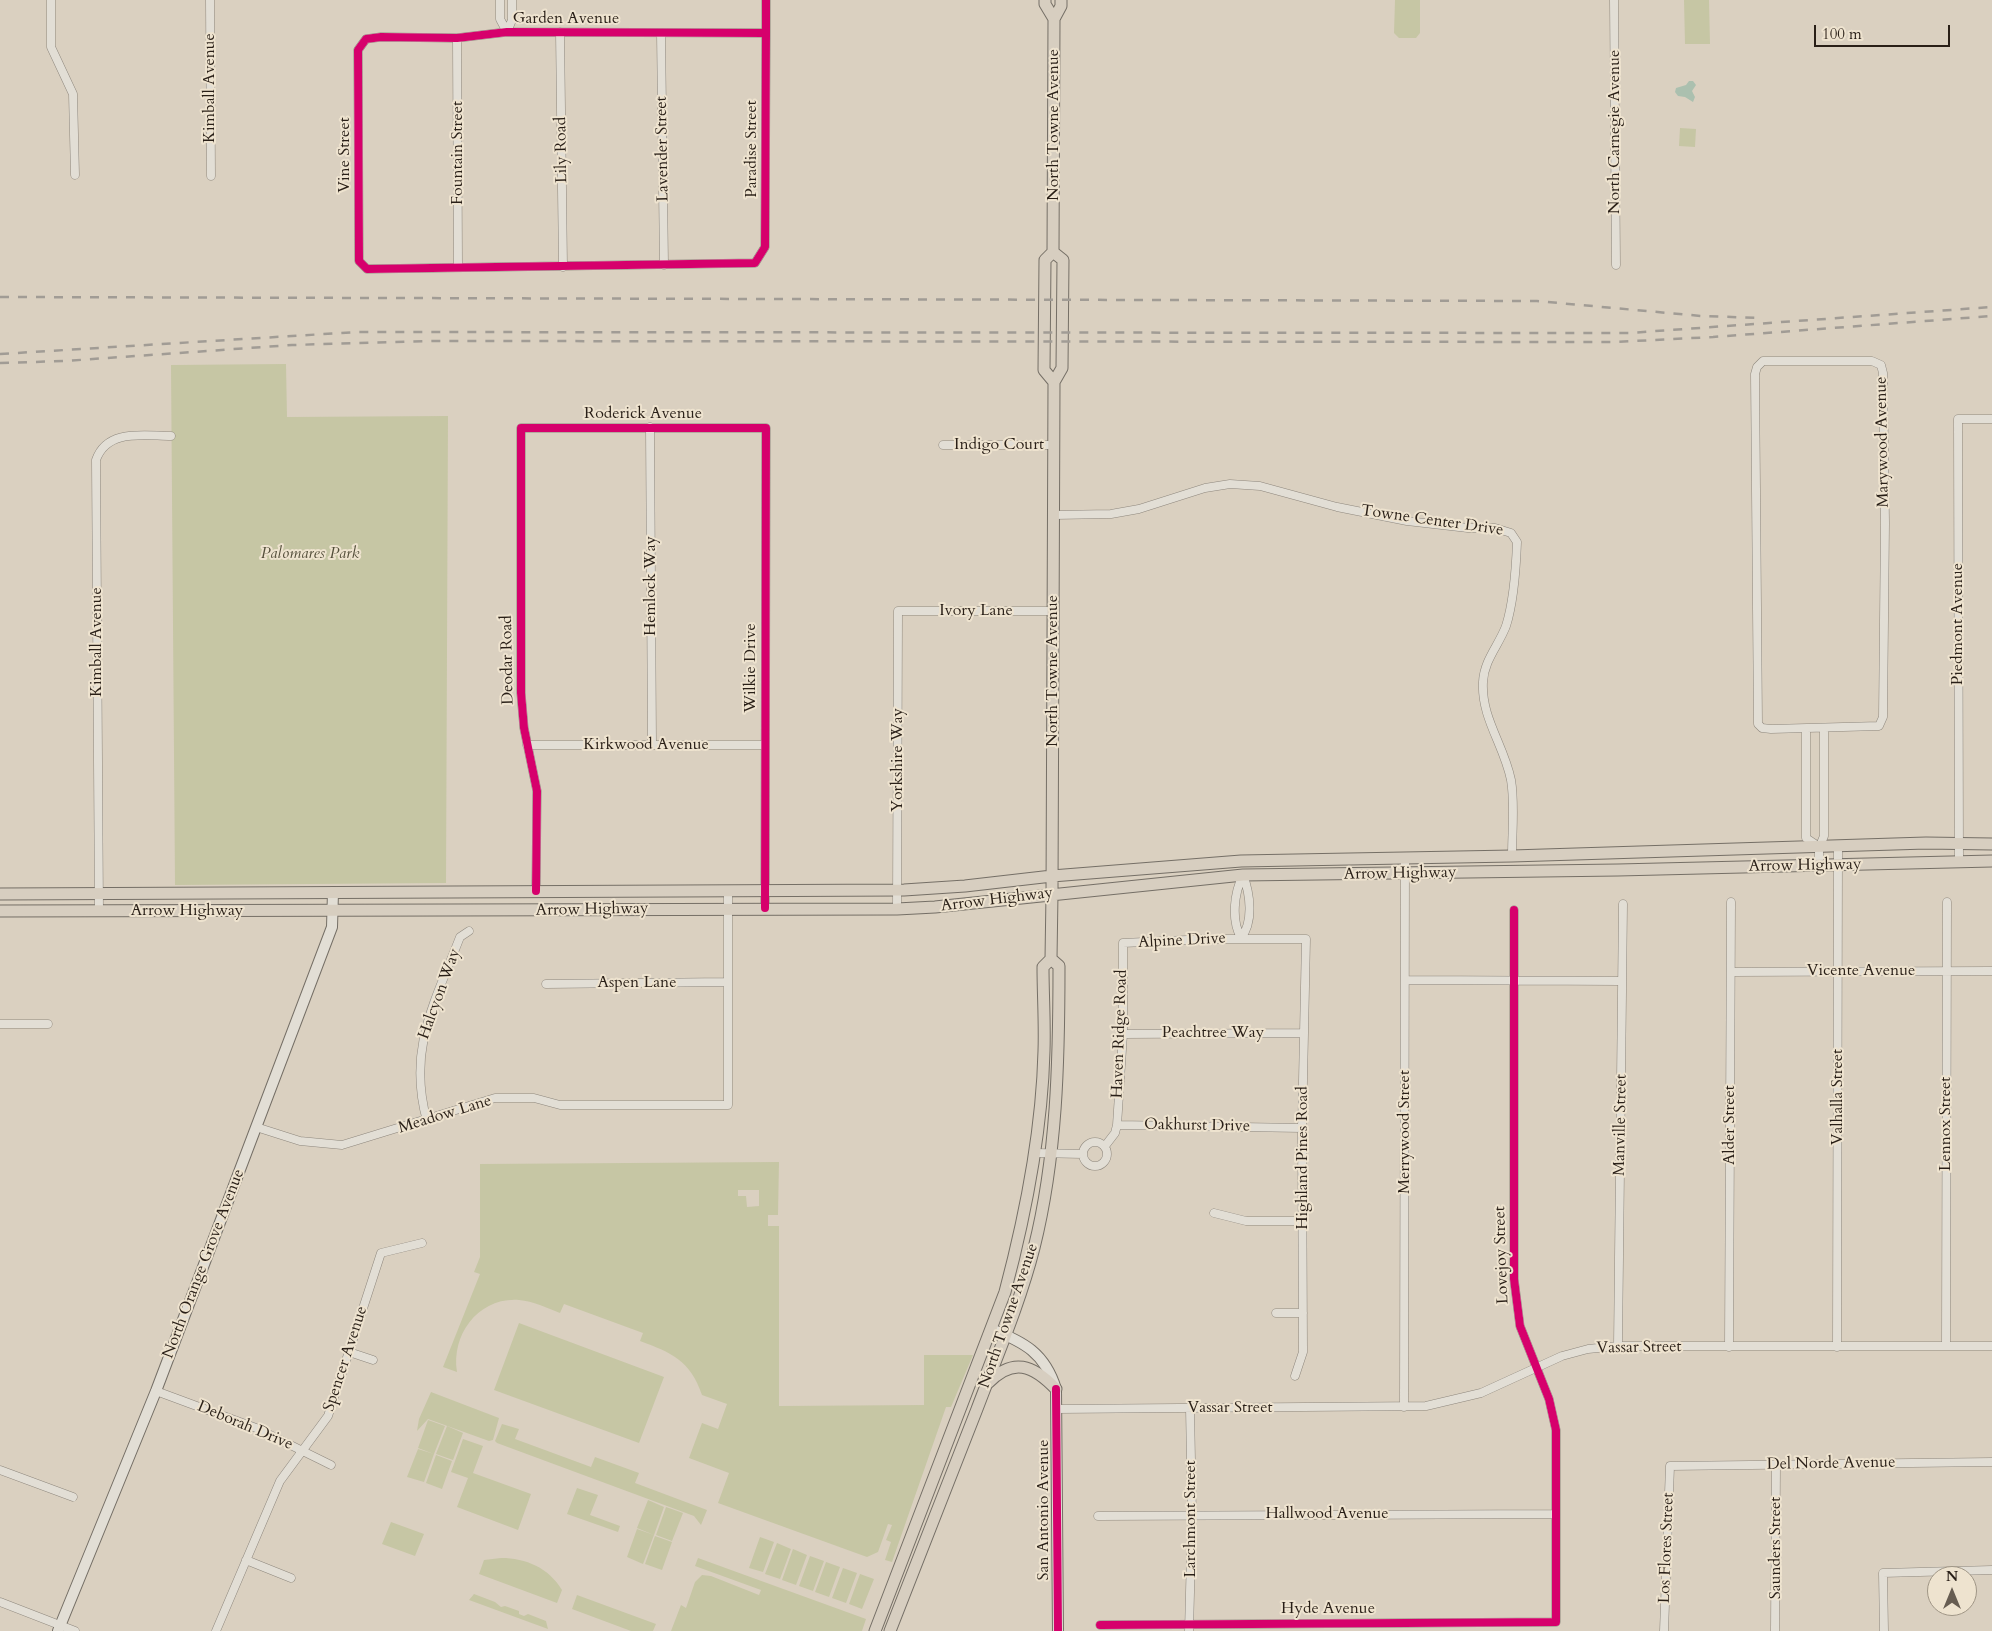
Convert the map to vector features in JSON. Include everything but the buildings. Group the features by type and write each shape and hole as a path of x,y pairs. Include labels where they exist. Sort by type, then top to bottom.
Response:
{"main road":[{"name":"North Towne Avenue","path":"1045,0 1054,19 1053,252 1045,260 1044,370 1054,382"},
{"path":"1054,19 1061,6 1061,0"},
{"name":"North Towne Avenue","path":"874,1631 1005,1292 1017,1247 1035,1153 1044,1052 1043,967 1050,959 1052,894 1054,382 1062,368 1063,260 1053,252"},
{"name":"Arrow Highway","path":"0,894 897,890 965,886 1194,863 1838,846 1992,844"},
{"name":"Arrow Highway","path":"0,911 897,909 935,908 1242,875 1405,874 1992,861"},
{"name":"Deodar Road","path":"536,891 536,911"},
{"name":"North Orange Grove Avenue","path":"59,1628 156,1391 332,927 333,892"},
{"name":"North Towne Avenue","path":"890,1631 986,1386 1034,1248 1051,1154 1059,1039 1058,966 1050,959"},
{"name":"San Antonio Avenue","path":"991,1329 1025,1344 1042,1359 1050,1371 1056,1389 1058,1631"},
{"path":"986,1386 1006,1368 1020,1366 1044,1376 1056,1389"}],"street":[{"path":"51,0 51,46 73,94 75,175"},
{"name":"Kimball Avenue","path":"210,0 211,176"},
{"path":"500,0 500,19 508,32"},
{"path":"508,32 512,20 512,0"},
{"name":"Paradise Street","path":"664,265 755,264 765,247 766,0"},
{"name":"North Carnegie Avenue","path":"1614,0 1616,265"},
{"name":"Garden Avenue","path":"366,39 381,37 458,38 508,32 766,33"},
{"name":"Lily Road","path":"560,32 563,267"},
{"name":"Lavender Street","path":"661,33 664,265"},
{"name":"Fountain Street","path":"458,38 458,267"},
{"name":"Vine Street","path":"366,39 358,50 358,261 367,269 458,267"},
{"path":"458,267 664,265"},
{"name":"Marywood Avenue","path":"1763,361 1872,361 1880,365 1883,372 1882,722 1879,726 1806,729 1762,728 1758,724 1754,374 1756,367 1763,361"},
{"name":"Piedmont Avenue","path":"1958,862 1958,419 1992,419"},
{"name":"Roderick Avenue","path":"520,428 766,428"},
{"name":"Deodar Road","path":"520,428 521,693 527,744 536,791 536,891"},
{"name":"Hemlock Way","path":"650,428 652,745"},
{"name":"Wilkie Drive","path":"765,908 766,428"},
{"name":"Kimball Avenue","path":"99,911 96,460 99,451 113,439 122,436 171,436"},
{"name":"Indigo Court","path":"943,445 1054,446"},
{"name":"Towne Center Drive","path":"1054,515 1120,512 1139,509 1204,488 1230,484 1260,486 1338,507 1406,521 1468,528 1495,528 1511,533 1516,542 1509,615 1501,637 1487,661 1483,681 1484,706 1505,758 1511,782 1512,856"},
{"name":"Ivory Lane","path":"898,611 1054,611"},
{"name":"Yorkshire Way","path":"897,909 898,611"},
{"path":"1806,729 1806,838 1819,848"},
{"path":"1819,866 1819,848 1824,836 1824,729"},
{"name":"Kirkwood Avenue","path":"527,744 764,745"},
{"name":"Valhalla Street","path":"1837,1347 1838,846"},
{"name":"Merrywood Street","path":"1404,1407 1405,857"},
{"name":"Alpine Drive","path":"1241,938 1248,929 1248,888 1242,875"},
{"name":"Alpine Drive","path":"1241,938 1236,929 1236,889 1242,875"},
{"path":"728,890 728,982"},
{"name":"Alder Street","path":"1730,1347 1731,902"},
{"name":"Lennox Street","path":"1946,1346 1947,902"},
{"name":"Manville Street","path":"1618,1346 1623,904"},
{"name":"Lovejoy Street","path":"1514,910 1514,1279 1520,1326 1549,1399 1556,1430 1556,1622"},
{"name":"Halcyon Way","path":"426,1121 419,1076 422,1040 460,937 469,931"},
{"name":"Alpine Drive","path":"1123,944 1241,938 1306,939"},
{"name":"Highland Pines Road","path":"1295,1376 1303,1352 1302,1128 1306,939"},
{"name":"Haven Ridge Road","path":"1117,1125 1123,1034 1123,944"},
{"name":"Vicente Avenue","path":"1731,972 1992,971"},
{"path":"1406,980 1622,981"},
{"name":"Aspen Lane","path":"546,984 728,982"},
{"name":"Meadow Lane","path":"256,1127 300,1141 342,1145 426,1121 495,1098 534,1098 560,1104 728,1105 728,982"},
{"path":"0,1024 48,1024"},
{"name":"Peachtree Way","path":"1123,1034 1303,1033"},
{"path":"1105,1146 1098,1142 1091,1143 1085,1147 1083,1154 1088,1164 1100,1166 1107,1158 1105,1146 1115,1133 1117,1125"},
{"name":"Oakhurst Drive","path":"1117,1125 1302,1128"},
{"path":"1035,1153 1083,1154"},
{"path":"1214,1213 1246,1221 1303,1221"},
{"name":"Spencer Avenue","path":"216,1631 280,1481 328,1416 381,1253 422,1242"},
{"path":"1276,1313 1304,1312"},
{"name":"Vassar Street","path":"1057,1409 1404,1407 1453,1402 1481,1394 1562,1356 1588,1349 1618,1346 1992,1346"},
{"path":"349,1352 373,1360"},
{"name":"Deborah Drive","path":"156,1391 256,1428 331,1465"},
{"name":"Larchmont Street","path":"1189,1627 1192,1515 1190,1408"},
{"name":"Del Norde Avenue","path":"1670,1466 1992,1462"},
{"name":"Saunders Street","path":"1775,1631 1776,1465"},
{"name":"Los Flores Street","path":"1664,1631 1670,1466"},
{"path":"0,1470 73,1497"},
{"name":"Hallwood Avenue","path":"1098,1516 1556,1514"},
{"path":"246,1560 291,1578"},
{"path":"1884,1631 1883,1574 1992,1570"},
{"path":"0,1602 59,1628 75,1631"},
{"name":"Hyde Avenue","path":"1100,1625 1189,1627 1556,1622"}],"green space":[{"path":"1395,0 1420,0 1420,33 1416,38 1399,38 1394,33"},
{"path":"1684,0 1709,0 1710,44 1685,44"},
{"path":"1680,128 1696,129 1695,147 1679,146"},
{"name":"Palomares Park","path":"286,364 287,417 448,416 446,883 175,885 171,365"},
{"path":"779,1162 778,1215 768,1215 768,1226 779,1226 779,1406 924,1405 924,1355 973,1355 951,1407 946,1407 892,1562 885,1560 891,1542 886,1540 892,1525 888,1524 878,1552 867,1557 718,1503 729,1473 689,1458 702,1423 718,1429 727,1404 702,1395 692,1373 686,1366 671,1354 640,1341 643,1333 564,1304 560,1313 529,1302 519,1300 505,1301 480,1311 463,1332 456,1358 457,1372 443,1367 480,1274 474,1272 480,1257 480,1164","holes":["738,1190 759,1190 759,1206 747,1207 746,1196 738,1196"]},
{"path":"519,1323 664,1377 639,1443 494,1390"},
{"path":"431,1392 499,1418 493,1440 489,1441 428,1419 417,1431 419,1419"},
{"path":"428,1420 445,1426 434,1454 418,1448"},
{"path":"502,1424 519,1429 515,1439 591,1467 595,1457 639,1473 635,1483 707,1510 701,1525 694,1516 497,1443 495,1441"},
{"path":"447,1426 463,1433 453,1460 436,1454"},
{"path":"463,1439 483,1446 473,1473 531,1494 518,1530 457,1507 468,1478 451,1472"},
{"path":"418,1449 434,1454 424,1482 407,1477"},
{"path":"436,1455 452,1461 442,1489 426,1483"},
{"path":"577,1488 598,1495 590,1515 620,1526 618,1532 567,1514"},
{"path":"648,1500 664,1507 654,1535 637,1528"},
{"path":"666,1507 683,1513 672,1541 656,1535"},
{"path":"391,1522 424,1534 415,1556 382,1544"},
{"path":"637,1529 654,1535 643,1564 627,1557"},
{"path":"655,1536 672,1542 662,1570 645,1564"},
{"path":"760,1537 774,1542 763,1572 749,1568"},
{"path":"777,1543 791,1549 780,1579 765,1574"},
{"path":"793,1549 807,1555 796,1585 782,1580"},
{"path":"810,1556 824,1561 813,1591 799,1586"},
{"path":"501,1558 528,1562 544,1570 557,1582 562,1590 557,1603 479,1574 484,1560"},
{"path":"698,1558 866,1619 862,1631 671,1631 681,1605 686,1608 695,1582 702,1575 711,1576 759,1595 761,1590 695,1566"},
{"path":"826,1562 840,1567 829,1597 815,1592"},
{"path":"843,1568 857,1573 846,1603 832,1598"},
{"path":"860,1574 874,1579 862,1609 849,1604"},
{"path":"474,1594 495,1602 501,1607 505,1606 519,1611 519,1614 524,1616 528,1614 546,1621 548,1629 469,1600"},
{"path":"577,1595 656,1624 653,1631 631,1631 572,1609"}],"shaded area":[{"path":"1689,81 1693,81 1696,85 1692,91 1695,97 1693,102 1685,97 1678,96 1675,92 1676,88 1686,85"}],"railway":[{"path":"0,297 1537,301 1701,316 1762,318"},
{"path":"0,354 357,332 1629,333 1992,307"},
{"path":"0,363 65,361 292,345 435,341 1615,342 1713,337 1992,316"}],"cycle path":[{"path":"766,0 766,33 765,247 755,263 367,269 359,261 358,50 366,39 381,37 457,38 507,32 766,33"},
{"path":"536,891 537,791 524,728 521,693 521,428 766,428 765,908"},
{"path":"1100,1625 1556,1622 1556,1430 1549,1399 1520,1326 1514,1279 1514,910"},
{"path":"1056,1389 1058,1631"}]}
